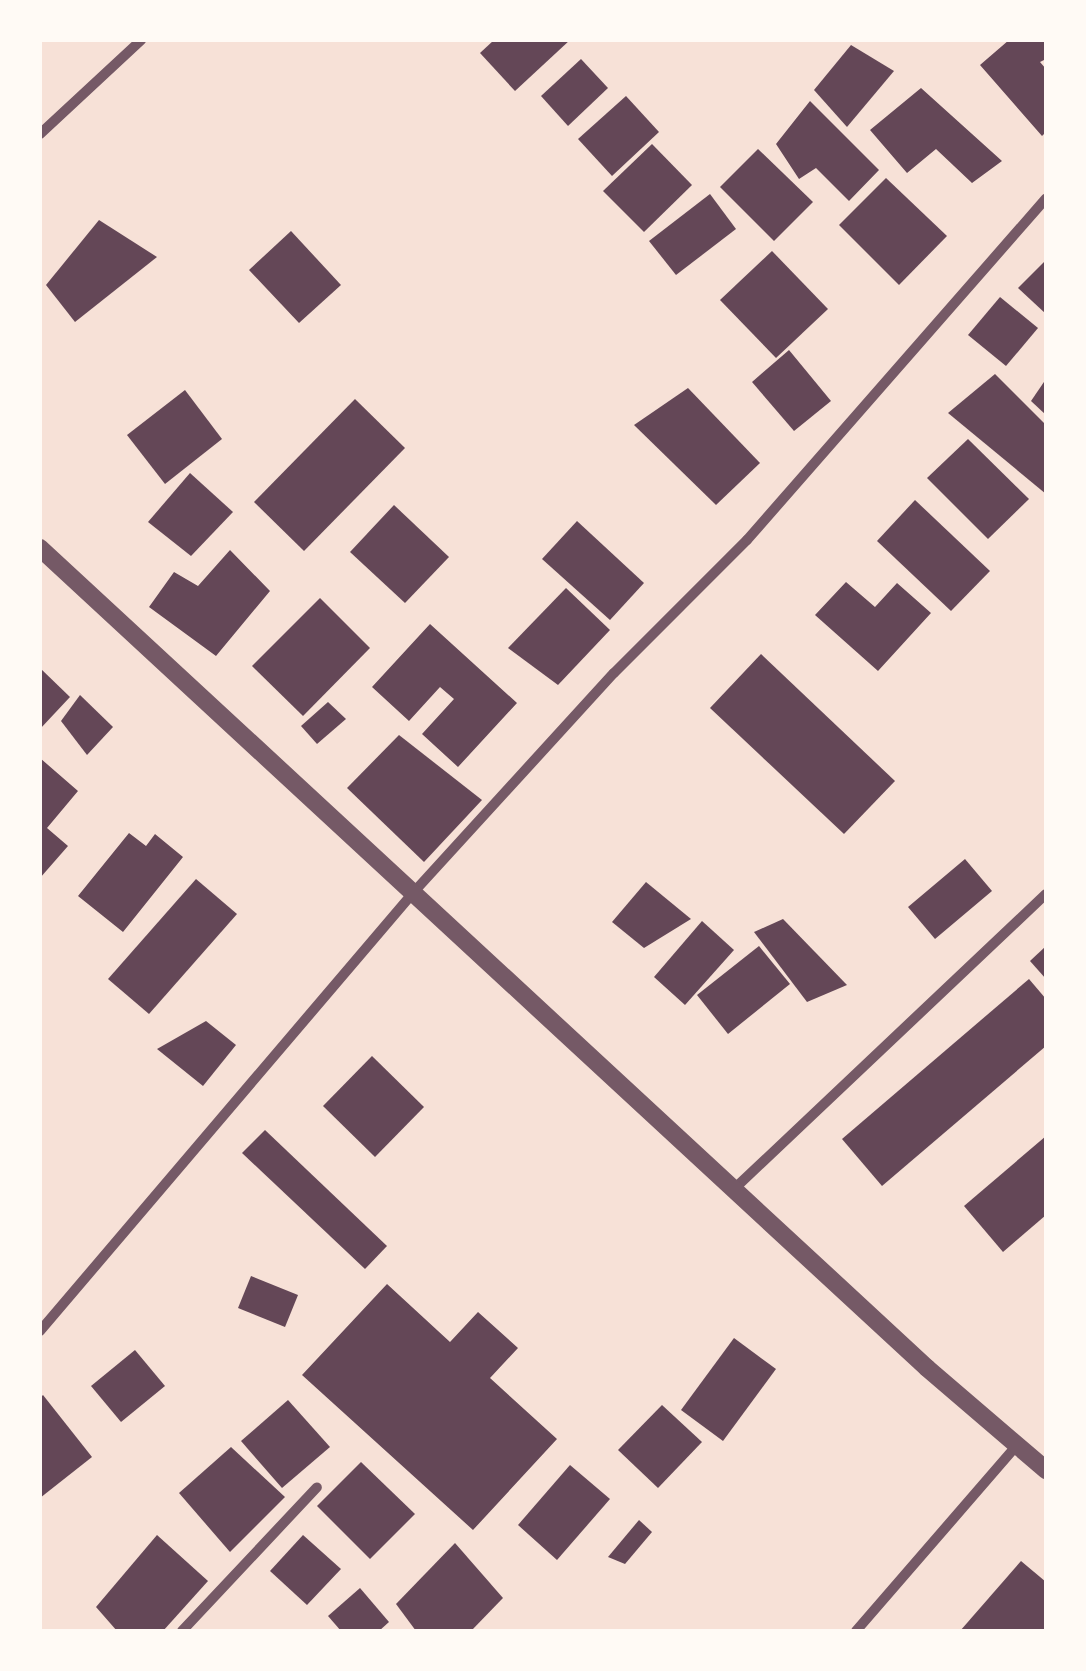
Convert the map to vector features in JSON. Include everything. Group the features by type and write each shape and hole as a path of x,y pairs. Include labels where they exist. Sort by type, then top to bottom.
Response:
{"street":[{"path":"40,134 141,40"},
{"path":"40,1330 412,894 614,673 747,540 1046,198"},
{"path":"40,548 412,894 1046,1470"},
{"path":"734,1189 1046,894"},
{"path":"856,1631 1017,1445"},
{"path":"182,1631 318,1487"}],"building":[{"path":"494,40 570,40 515,91 480,53"},
{"path":"1009,40 1046,42 1046,59 1040,62 1046,69 1046,132 1042,136 980,65"},
{"path":"851,45 894,71 847,127 814,90"},
{"path":"581,59 608,88 568,126 541,96"},
{"path":"921,88 1002,161 972,183 936,149 907,173 870,130"},
{"path":"626,96 659,132 612,176 578,139"},
{"path":"810,101 879,170 849,201 816,168 799,179 776,144"},
{"path":"652,144 692,185 644,232 603,191"},
{"path":"758,149 813,202 774,241 720,187"},
{"path":"886,178 947,236 899,285 839,225"},
{"path":"710,194 736,229 676,275 649,241"},
{"path":"99,220 157,257 75,322 46,285"},
{"path":"291,231 341,285 299,323 249,270"},
{"path":"772,251 828,309 776,358 720,300"},
{"path":"1046,260 1046,314 1018,288"},
{"path":"1000,297 1038,328 1006,366 968,335"},
{"path":"789,350 831,401 794,431 752,382"},
{"path":"995,374 1046,425 1046,494 948,413"},
{"path":"1046,379 1046,415 1031,401"},
{"path":"688,388 760,463 716,505 634,425"},
{"path":"185,390 222,439 165,484 127,435"},
{"path":"355,399 405,448 304,551 254,502"},
{"path":"968,439 1029,499 988,539 927,478"},
{"path":"190,473 233,512 191,556 148,522"},
{"path":"915,500 990,571 951,611 877,541"},
{"path":"394,505 449,557 405,603 350,552"},
{"path":"577,521 644,583 610,620 542,559"},
{"path":"230,550 270,591 216,656 149,607 174,572 198,586"},
{"path":"846,582 875,607 897,583 931,613 878,671 815,615"},
{"path":"566,588 610,630 558,685 508,648"},
{"path":"320,598 370,648 303,716 252,666"},
{"path":"430,624 517,703 458,767 422,734 454,699 440,687 409,721 372,687"},
{"path":"761,654 895,781 844,834 710,708"},
{"path":"40,668 70,697 40,729"},
{"path":"80,695 113,727 87,755 61,721"},
{"path":"328,702 346,719 317,744 301,726"},
{"path":"399,735 482,800 424,862 347,788"},
{"path":"40,758 78,791 47,828 68,846 40,878"},
{"path":"129,833 146,846 155,834 183,857 123,932 78,896"},
{"path":"965,859 992,891 935,939 908,907"},
{"path":"196,879 237,914 149,1014 108,979"},
{"path":"646,882 691,919 644,948 612,922"},
{"path":"783,919 847,985 807,1002 754,932"},
{"path":"702,921 734,950 685,1005 654,977"},
{"path":"759,946 790,984 728,1034 697,995"},
{"path":"1046,946 1046,979 1030,961"},
{"path":"1029,979 1046,999 1046,1046 882,1186 842,1139"},
{"path":"206,1021 236,1045 203,1086 157,1049"},
{"path":"372,1056 424,1107 375,1157 323,1106"},
{"path":"265,1130 387,1246 365,1269 242,1153"},
{"path":"1046,1136 1046,1215 1003,1252 964,1206"},
{"path":"251,1276 298,1295 285,1327 238,1308"},
{"path":"387,1284 450,1342 478,1312 518,1348 490,1378 557,1439 473,1530 302,1375"},
{"path":"734,1338 776,1369 723,1441 681,1410"},
{"path":"135,1350 165,1386 121,1422 91,1386"},
{"path":"43,1395 92,1457 40,1498 40,1398"},
{"path":"288,1400 330,1447 282,1488 241,1441"},
{"path":"662,1405 702,1442 658,1488 618,1450"},
{"path":"231,1447 285,1497 230,1552 179,1493"},
{"path":"361,1462 415,1514 370,1559 317,1506"},
{"path":"570,1465 610,1499 557,1560 518,1525"},
{"path":"639,1520 652,1532 625,1564 608,1557"},
{"path":"157,1535 208,1581 163,1631 117,1631 96,1607"},
{"path":"303,1535 341,1569 307,1605 270,1571"},
{"path":"455,1543 503,1598 471,1631 416,1631 396,1604"},
{"path":"1021,1561 1046,1582 1046,1631 960,1631"},
{"path":"360,1588 389,1622 379,1631 341,1631 328,1616"}]}
